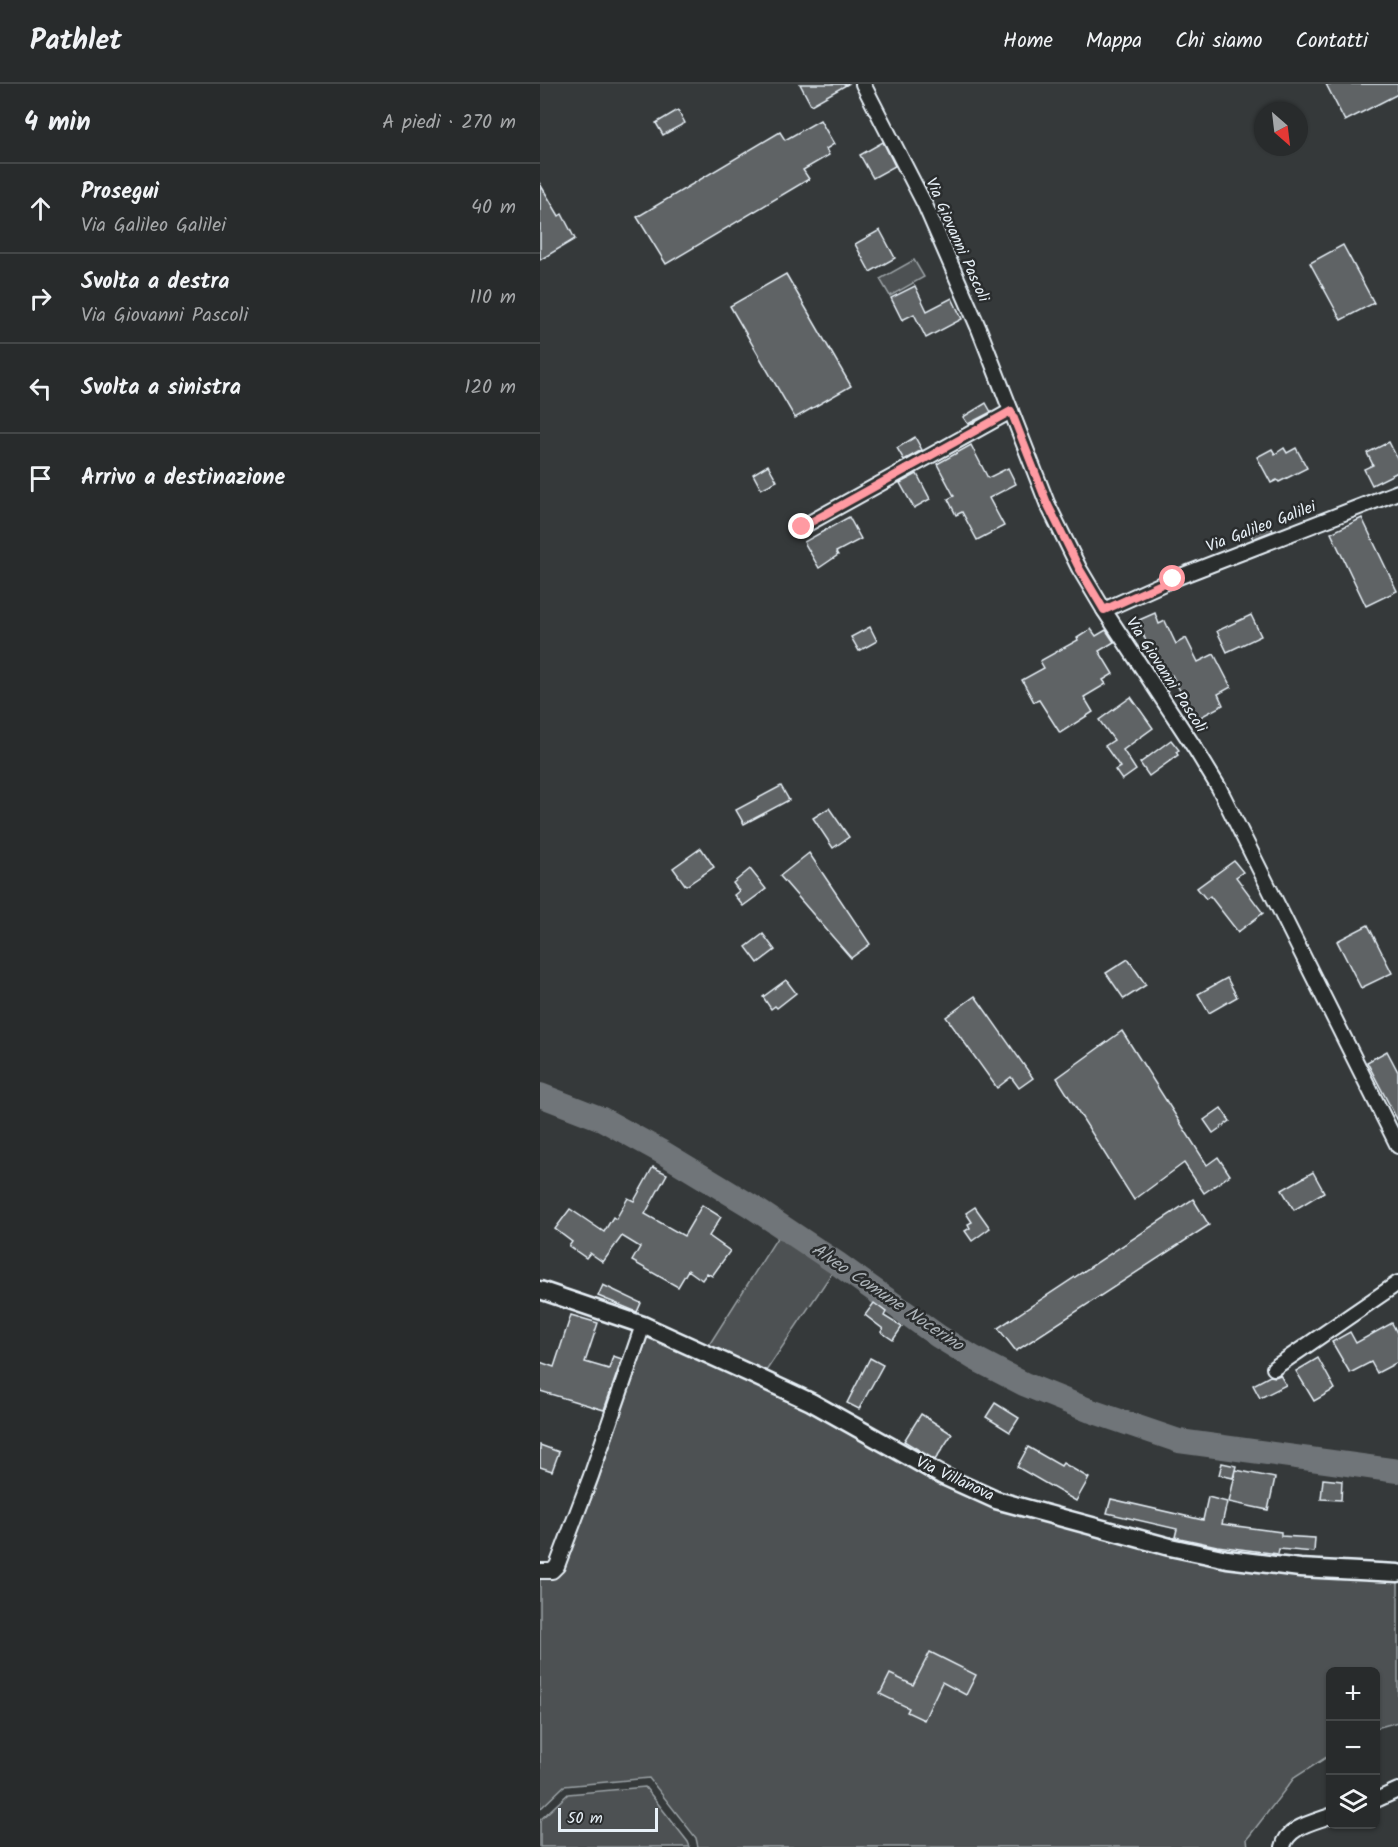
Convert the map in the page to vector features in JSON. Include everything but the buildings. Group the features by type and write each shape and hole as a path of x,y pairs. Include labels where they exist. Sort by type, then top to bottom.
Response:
{"main road":[{"name":"Via Villanova","path":"540,1290 643,1325 811,1402 943,1476 996,1500 1170,1547 1227,1559 1300,1568 1398,1573"}],"street":[{"name":"Via Giovanni Pascoli","path":"862,84 925,205 979,329 1047,503 1079,568 1219,788 1398,1146"},
{"path":"802,527 1011,411"},
{"name":"Via Galileo Galilei","path":"1104,610 1173,579 1398,492"},
{"path":"1274,1368 1398,1283"},
{"path":"540,1571 552,1571 557,1566 643,1325"},
{"path":"1380,1798 1398,1790"},
{"path":"1283,1847 1289,1835 1326,1818"}],"shaded area":[{"path":"914,260 924,277 890,296 880,279"},
{"path":"780,1233 834,1270 766,1371 709,1345"},
{"path":"648,1336 809,1410 940,1483 994,1507 1214,1565 1398,1582 1398,1722 1380,1727 1380,1667 1326,1667 1326,1758 1294,1778 1247,1839 1248,1847 698,1847 696,1838 649,1778 564,1786 540,1809 540,1576 560,1573 595,1490"},
{"path":"645,1787 690,1847 540,1847 540,1820 568,1794"}],"waterway":[{"name":"Alveo Comune Nocerino","path":"540,1095 602,1119 662,1152 751,1206 838,1264 938,1336 1024,1384 1091,1411 1179,1441 1398,1471"}],"route":[{"path":"802,527 1011,411 1047,503 1079,568 1104,610 1173,579"}]}
